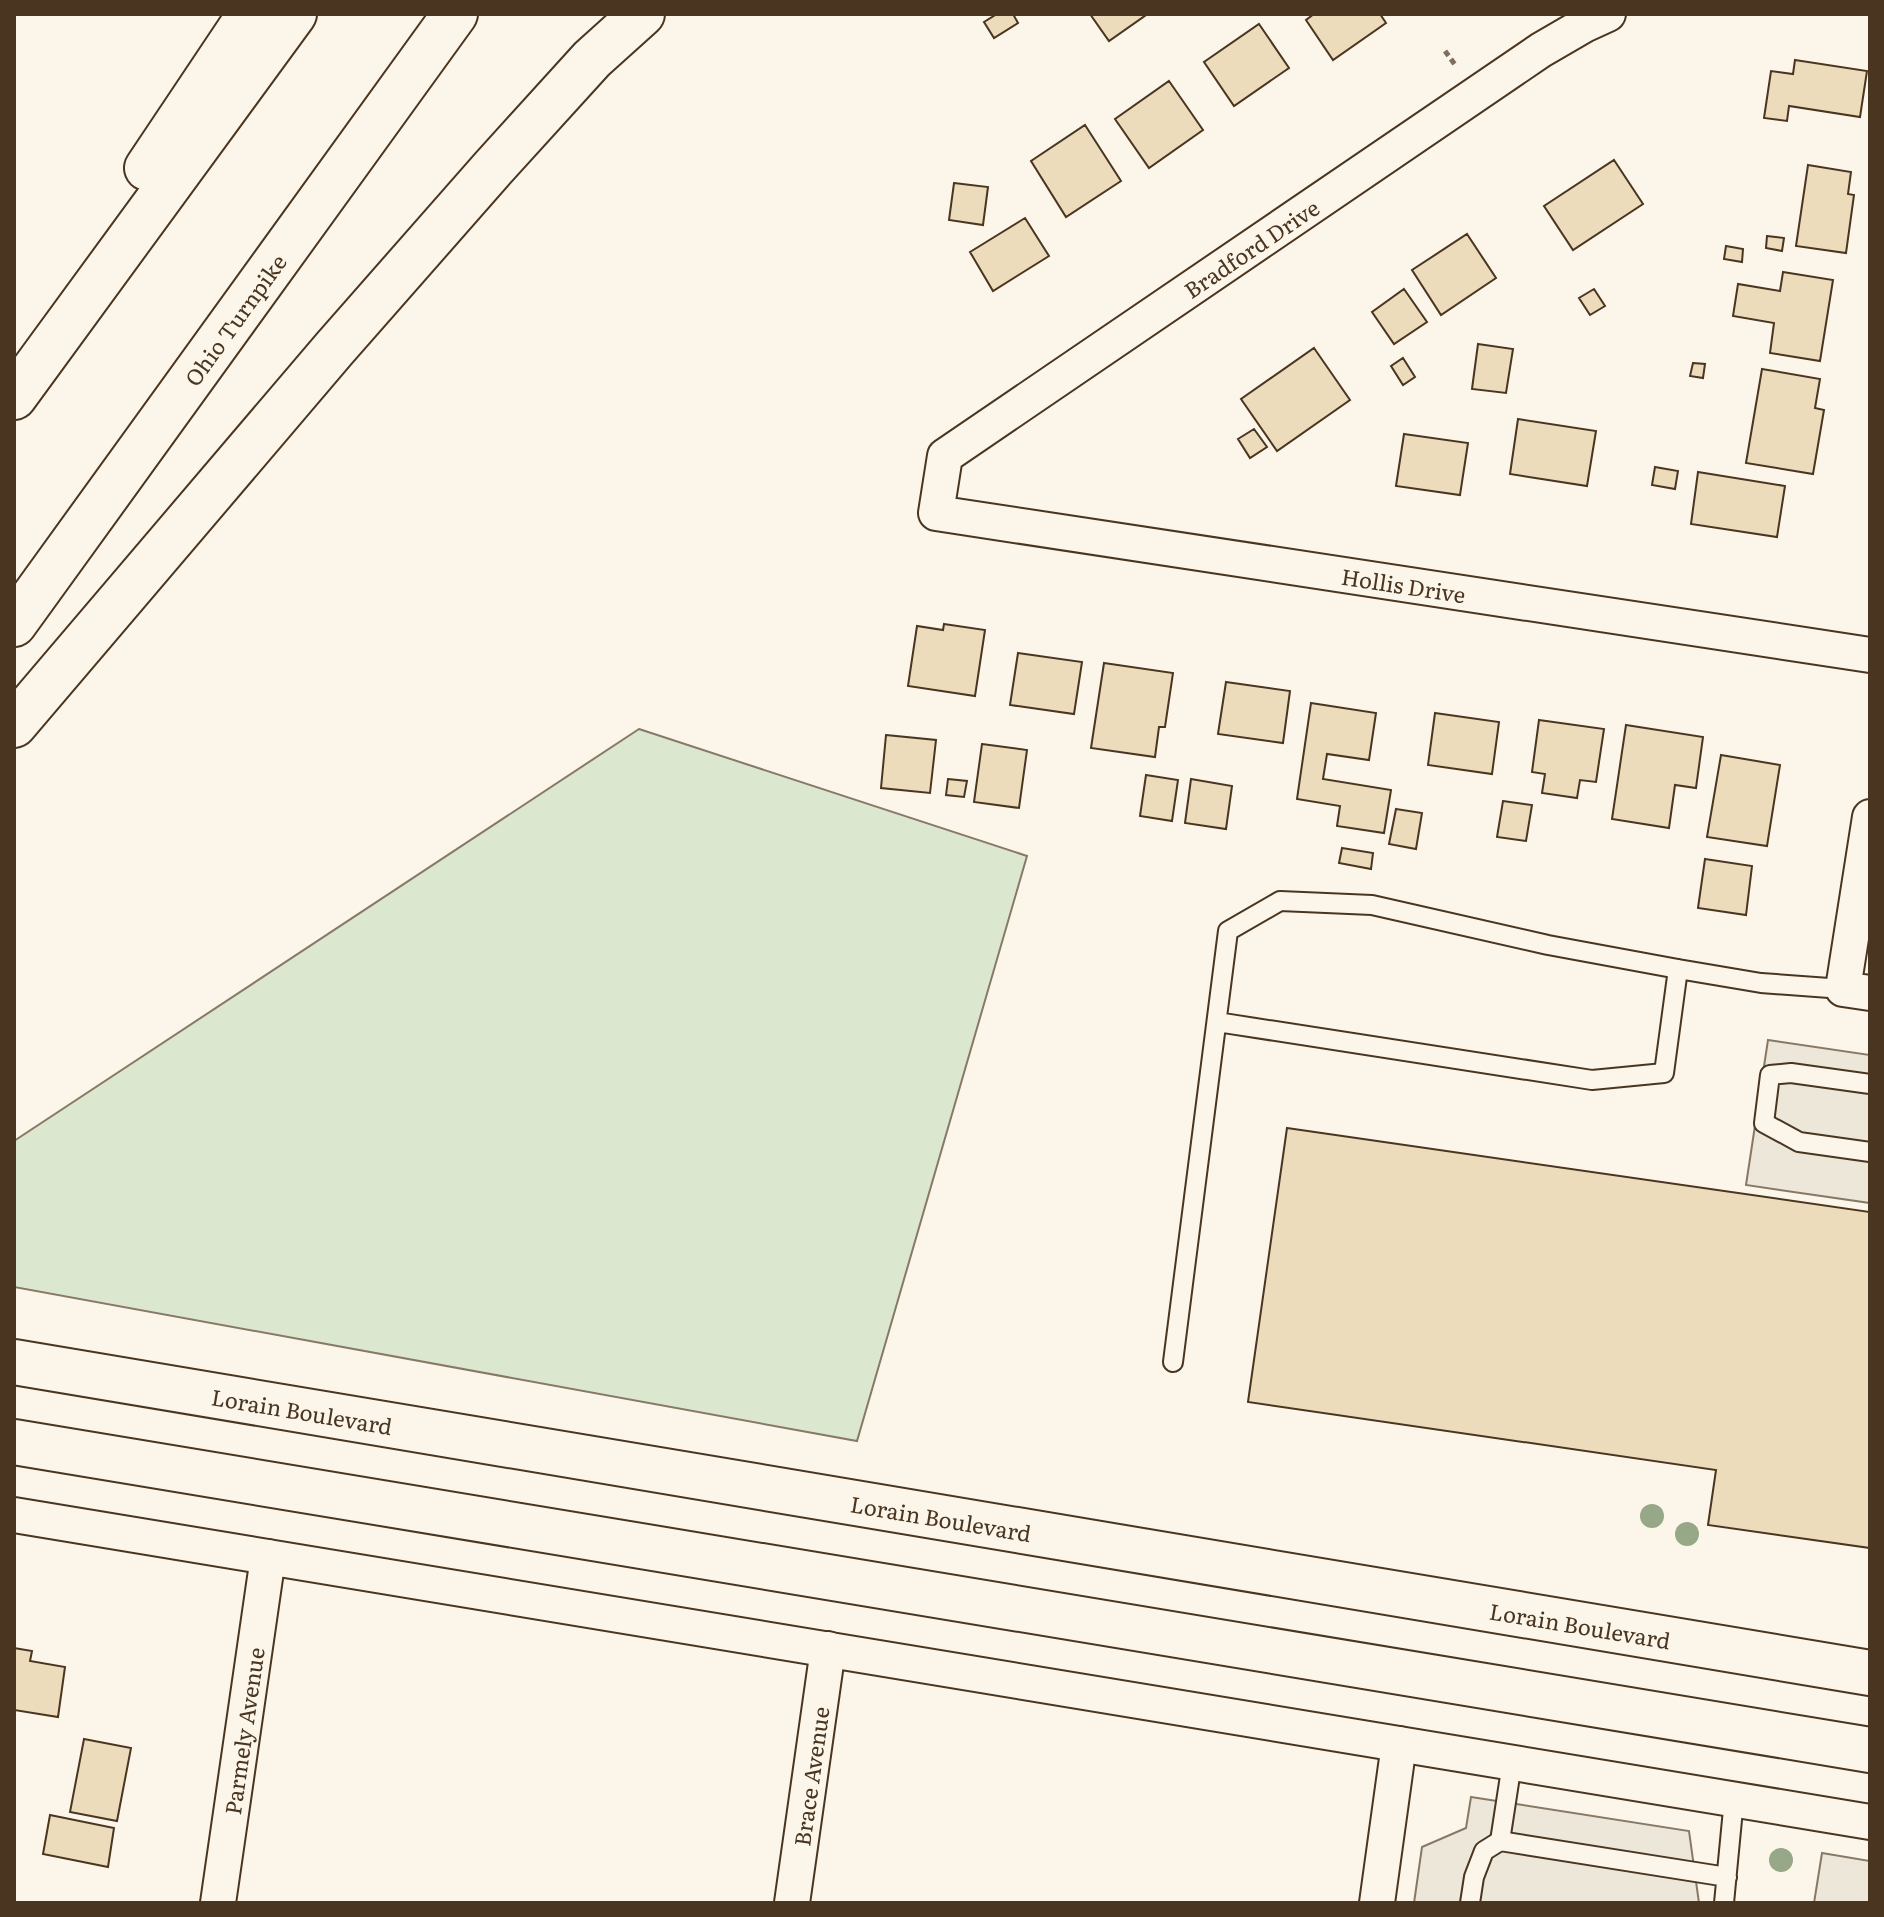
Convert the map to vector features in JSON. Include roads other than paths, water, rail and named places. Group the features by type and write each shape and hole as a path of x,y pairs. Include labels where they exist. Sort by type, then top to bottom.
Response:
{"highway":[{"path":"14,380 155,154 250,14"},
{"path":"14,397 294,14"},
{"name":"Ohio Turnpike","path":"14,624 455,14"},
{"path":"14,725 334,349 493,168 592,59 642,14"},
{"name":"Lorain Boulevard","path":"14,1362 1870,1673"},
{"path":"14,1442 1870,1750"}],"street":[{"name":"Bradford Drive","path":"936,513 945,456 1541,50 1608,14"},
{"name":"Hollis Drive","path":"936,513 1870,655"},
{"path":"1857,991 1870,817"},
{"path":"14,1515 1870,1822"},
{"name":"Parmely Avenue","path":"218,1903 268,1557"},
{"name":"Brace Avenue","path":"792,1903 828,1649"},
{"path":"1377,1903 1399,1744"}],"lane":[{"path":"1173,1362 1228,931 1280,901 1372,905 1548,945 1678,969 1761,983 1857,991"},
{"path":"1217,1022 1592,1080 1664,1073 1678,969"},
{"path":"1870,1084 1791,1073 1770,1075 1764,1123 1799,1142 1870,1152"},
{"path":"1500,1841 1512,1763"},
{"path":"1724,1903 1734,1799"},
{"path":"1470,1903 1474,1877 1484,1851 1500,1841 1727,1877"}]}
